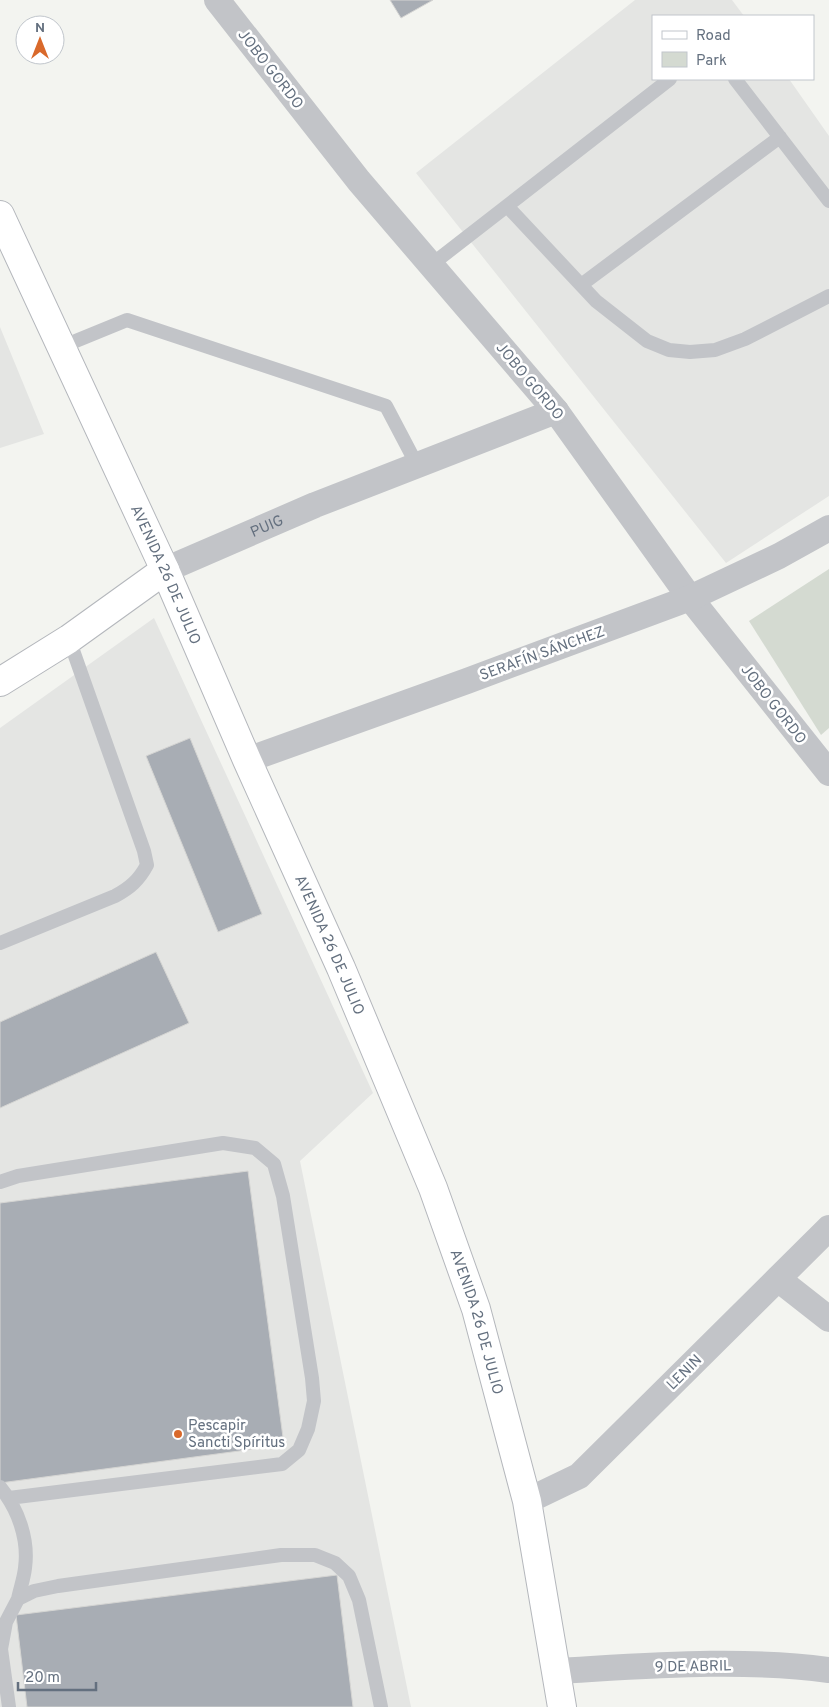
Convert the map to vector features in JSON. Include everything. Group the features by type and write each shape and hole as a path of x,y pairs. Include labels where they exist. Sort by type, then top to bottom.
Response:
{"main road":[{"name":"AVENIDA 26 DE JULIO","path":"0,216 165,570 246,760 341,968 433,1188 476,1310 527,1501 562,1707"},
{"name":"PUIG","path":"0,682 69,639 165,570"}],"street":[{"name":"JOBO GORDO","path":"217,0 359,181 556,411 690,598 829,773"},
{"name":"PUIG","path":"165,570 315,505 556,411"},
{"name":"SERAFÍN SÁNCHEZ","path":"246,760 467,681 690,598 779,556 829,528"},
{"name":"LENIN","path":"527,1501 579,1476 829,1228"},
{"path":"778,1279 829,1319"},
{"name":"9 DE ABRIL","path":"556,1671 677,1664 796,1665 829,1670"}],"lane":[{"path":"431,265 669,80"},
{"path":"736,80 829,201"},
{"path":"581,285 780,137"},
{"path":"507,206 596,301 647,341 670,350 690,352 715,350 745,339 829,296"},
{"path":"61,347 127,320 386,406 417,465"},
{"path":"0,943 115,896 131,887 141,877 147,865 69,639"},
{"path":"0,1182 18,1176 223,1143 255,1148 274,1164 282,1196 312,1378 314,1401 308,1429 299,1450 282,1464 4,1492 20,1522 26,1543 25,1568 18,1598 6,1622 1,1649 9,1707"},
{"path":"18,1598 34,1591 58,1586 281,1555 315,1555 335,1563 349,1576 359,1600 381,1707"}],"shaded area":[{"path":"635,0 732,0 743,15 652,15 652,80 790,80 829,136 829,496 726,563 416,173"},
{"path":"0,327 44,434 0,448"},
{"name":"Pescapir Sancti Spíritus","path":"154,618 373,1093 300,1161 411,1707 0,1707 0,728"}],"green space":[{"path":"829,569 829,728 821,735 749,621"}],"building":[{"path":"390,0 433,0 401,18"},
{"path":"190,738 262,914 218,932 146,756"},
{"path":"156,952 189,1023 0,1108 0,1022"},
{"path":"248,1171 284,1445 0,1483 0,1203"},
{"path":"337,1575 353,1707 27,1707 16,1615"}],"place":[{"name":"Pescapir Sancti Spíritus","path":"178,1434"}]}
